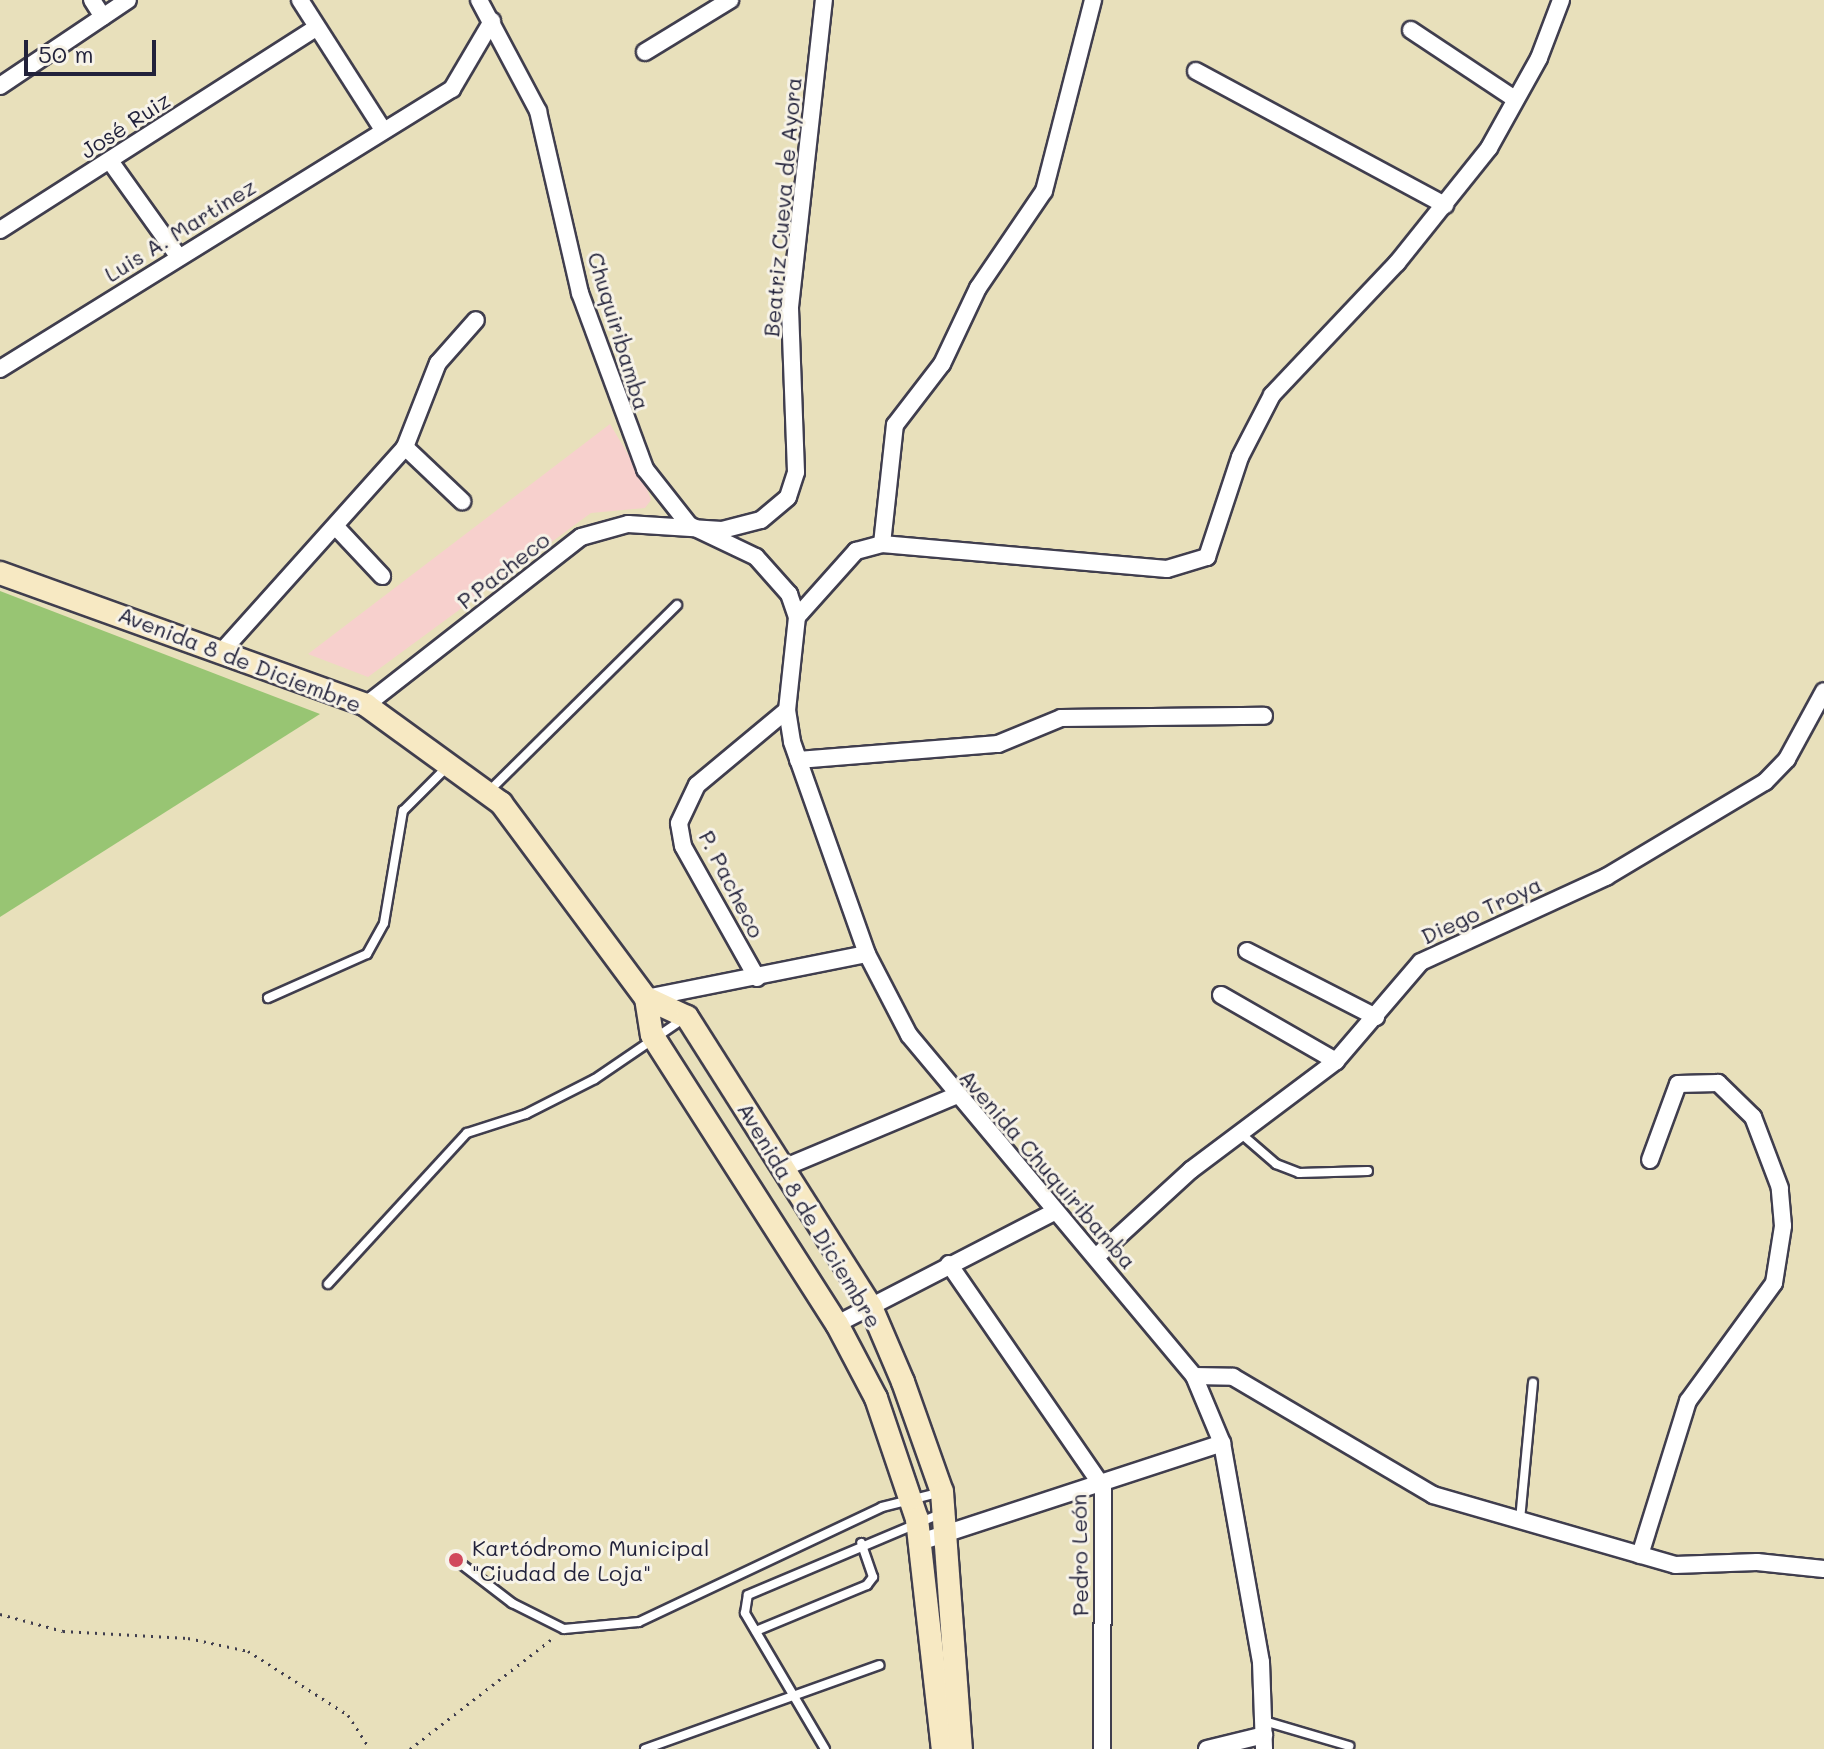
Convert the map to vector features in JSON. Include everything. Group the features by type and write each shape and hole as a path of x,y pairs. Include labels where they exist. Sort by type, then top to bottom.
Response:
{"main road":[{"name":"Avenida 8 de Diciembre","path":"0,573 224,649 366,705 488,793 578,901 646,998 652,1035 837,1324 876,1398 915,1509 943,1749"},
{"path":"646,998 687,1017"},
{"name":"Avenida 8 de Diciembre","path":"687,1017 871,1307 943,1502 961,1749"}],"street":[{"path":"92,0 103,17"},
{"path":"0,86 128,0"},
{"path":"300,0 314,29 383,130"},
{"name":"Chuquiribamba","path":"479,0 538,111 580,293 624,423 645,469 689,525 756,557 789,594 797,617"},
{"path":"645,52 730,0"},
{"name":"Beatriz Cueva de Ayora","path":"689,525 722,530 761,520 796,485 790,307 824,0"},
{"path":"882,544 895,425 942,364 978,288 1044,191 1093,0"},
{"path":"797,617 856,551 882,544 1167,569 1207,557 1240,457 1272,395 1445,205 1515,99 1561,0"},
{"name":"Luis A. Martinez","path":"0,369 452,89 492,21"},
{"name":"José Ruiz","path":"0,230 314,29"},
{"path":"1411,30 1515,99"},
{"path":"1196,71 1445,205"},
{"path":"110,161 178,256"},
{"path":"224,649 337,528 405,447 438,363 476,320"},
{"path":"405,447 462,501"},
{"name":"P.Pacheco","path":"366,705 581,537 628,524 689,525"},
{"path":"337,528 382,576"},
{"name":"Avenida Chuquiribamba","path":"797,617 787,710 798,760 867,954 909,1035 955,1096 1096,1257 1194,1376 1222,1443 1261,1662 1264,1735"},
{"name":"Diego Troya","path":"1096,1257 1239,1132 1336,1061 1421,962 1443,949 1606,877 1765,782 1787,759 1824,691"},
{"name":"P. Pacheco","path":"757,978 683,846 679,823 697,785 787,710"},
{"path":"798,760 998,744 1061,718 1264,716"},
{"path":"1247,951 1376,1017"},
{"path":"646,998 867,954"},
{"path":"1221,995 1336,1061"},
{"path":"1640,1555 1688,1401 1774,1283 1783,1226 1780,1188 1753,1117 1718,1083 1678,1084 1650,1160"},
{"path":"783,1168 955,1096"},
{"path":"837,1324 1054,1212"},
{"name":"Pedro León","path":"949,1264 1103,1487 1102,1749"},
{"path":"1194,1376 1233,1377 1392,1475 1520,1521 1675,1565 1757,1562 1824,1569"},
{"path":"920,1542 1103,1487 1222,1443"},
{"path":"1207,1749 1264,1735"}],"lane":[{"path":"488,793 677,605"},
{"path":"268,998 367,954 384,923 403,811 449,764"},
{"path":"328,1284 467,1133 526,1114 595,1079 652,1035 687,1017"},
{"path":"1239,1132 1276,1164 1299,1173 1368,1171"},
{"path":"1520,1521 1533,1383"},
{"path":"456,1560 512,1603 564,1629 639,1622 915,1509 943,1502"},
{"path":"825,1749 745,1613 748,1595 861,1543 915,1509 943,1502"},
{"path":"756,1631 867,1585 873,1577 861,1543"},
{"path":"645,1749 879,1665"},
{"path":"1264,1735 1349,1746"}],"path":[{"path":"0,1614 63,1631 188,1638 248,1651 348,1715 370,1749"},
{"path":"410,1749 564,1629"}],"shaded area":[{"path":"610,424 644,481 651,500 645,508 591,513 368,677 308,654"}],"green space":[{"path":"0,591 320,714 0,917"}],"place":[{"name":"Kartódromo Municipal \"Ciudad de Loja\"","path":"456,1560"}]}
